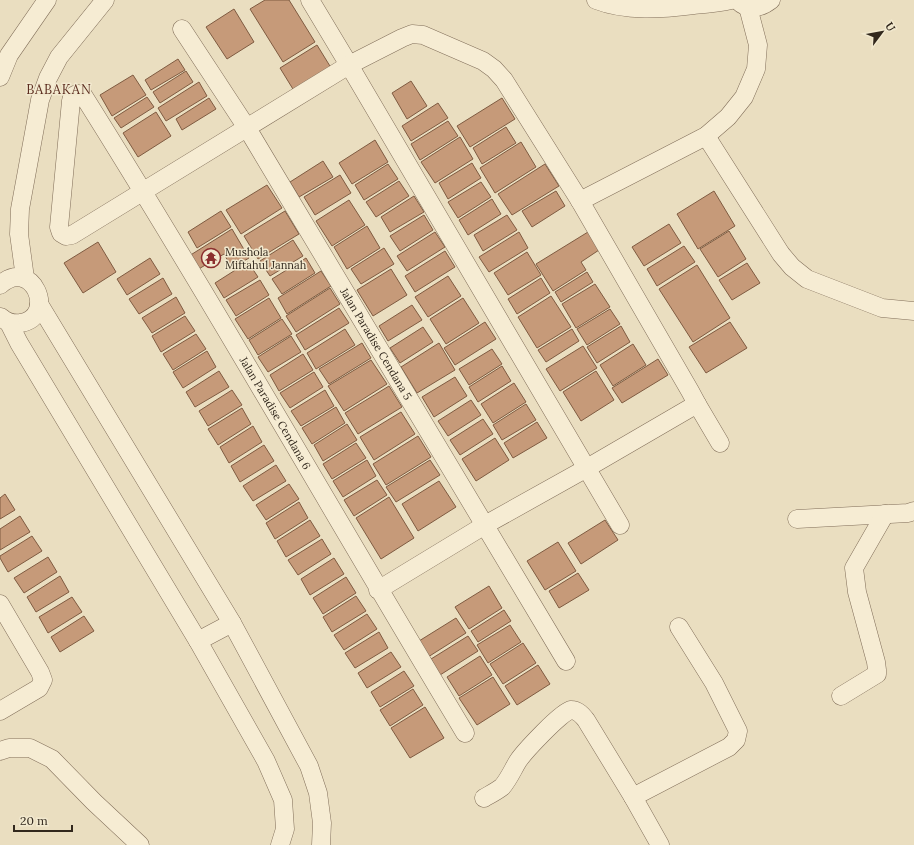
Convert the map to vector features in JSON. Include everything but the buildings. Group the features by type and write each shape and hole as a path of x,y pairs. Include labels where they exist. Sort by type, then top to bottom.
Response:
{"street":[{"path":"0,77 9,55 47,0"},
{"path":"25,278 19,234 20,209 40,100 48,78 60,57 105,0"},
{"path":"310,0 620,525"},
{"path":"596,0 629,8 658,8 731,0"},
{"path":"580,201 706,136 728,117 744,97 756,69 760,3"},
{"name":"Jalan Paradise Cendana 5","path":"182,29 247,128 566,661"},
{"path":"144,191 349,65 412,34 423,35 483,61 494,69 504,80 580,201 720,444"},
{"name":"Jalan Paradise Cendana 6","path":"144,191 72,235 66,236 61,232 59,227 71,101 74,95 83,95 144,191 378,590 465,733"},
{"path":"706,136 781,254 792,267 807,279 882,308 914,311"},
{"path":"0,285 5,280 15,277 25,278 36,289 39,296 37,311 32,318 18,324 5,319"},
{"path":"39,304 232,623 309,766 318,793 322,823 321,845"},
{"path":"5,319 198,641 266,762 283,800 286,829 280,845"},
{"path":"378,590 485,525 697,404"},
{"path":"797,519 908,513 914,511"},
{"path":"841,696 877,674 876,662 857,592 854,568 885,514"},
{"path":"0,604 40,672 43,680 39,688 0,711"},
{"path":"198,641 232,623"},
{"path":"633,798 729,747 736,740 738,731 714,683 679,627"},
{"path":"484,798 501,787 511,775 518,761 527,749 563,714 571,710 579,712 586,720 660,845"},
{"path":"0,751 9,748 30,748 52,759 94,802 140,845"}],"place":[{"name":"Mushola Miftahul Jannah","path":"211,258"}],"district":[{"name":"BABAKAN","path":"59,89"}]}
